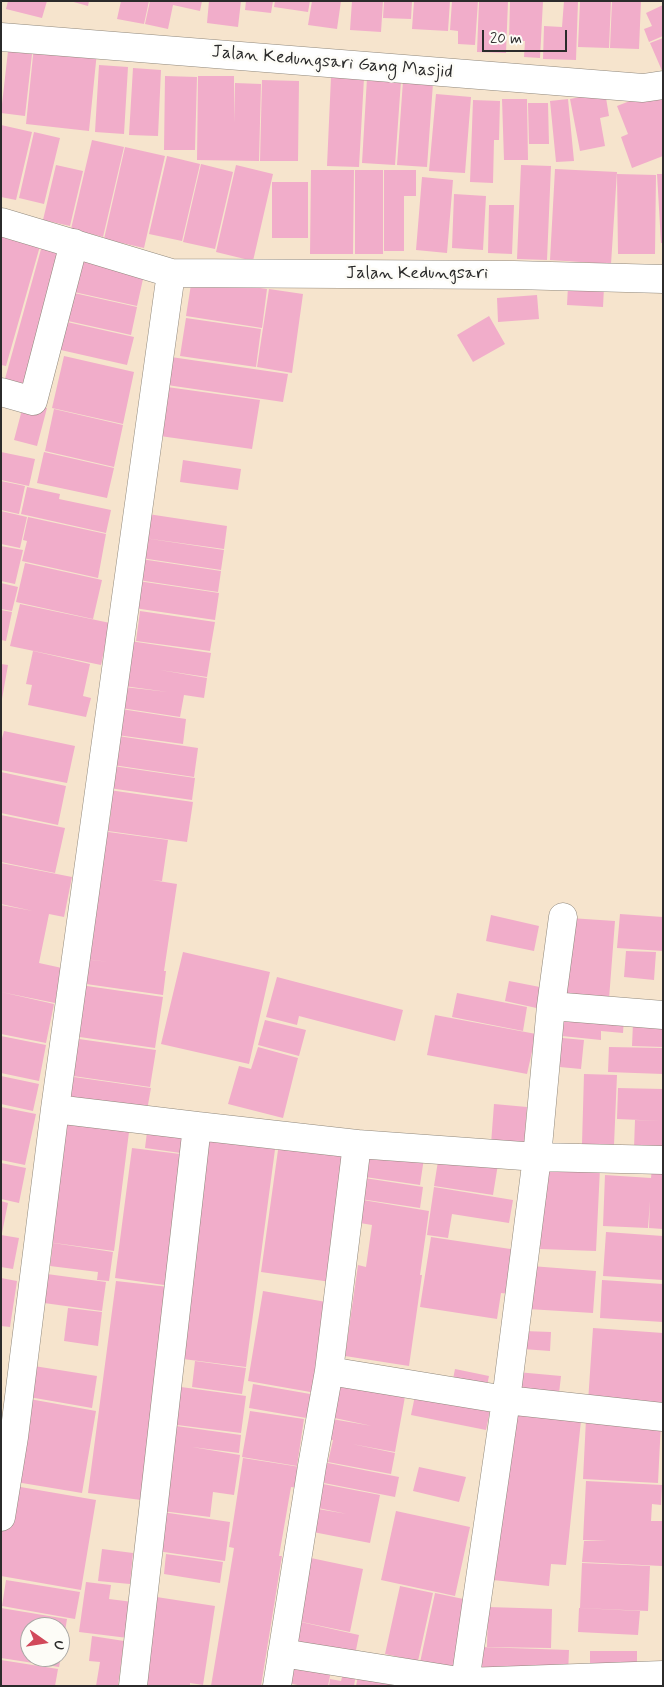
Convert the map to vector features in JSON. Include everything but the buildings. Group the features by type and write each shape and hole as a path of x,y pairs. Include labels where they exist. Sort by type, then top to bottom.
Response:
{"street":[{"name":"Jalan Kedungsari Gang Masjid","path":"1,37 643,88 663,85"},
{"name":"Jalan Kedungsari","path":"1,222 171,273 514,275 663,280"},
{"path":"1,392 33,401 74,243"},
{"path":"1,1518 14,1437 55,1109 171,273"},
{"path":"464,1682 506,1400 537,1158 551,1006 563,917"},
{"path":"551,1006 663,1015"},
{"path":"55,1109 357,1144 537,1158 663,1160"},
{"path":"133,1686 197,1126"},
{"path":"277,1686 329,1371 357,1144"},
{"path":"329,1371 506,1400 663,1417"},
{"path":"282,1653 408,1680 506,1683 663,1676"}]}
